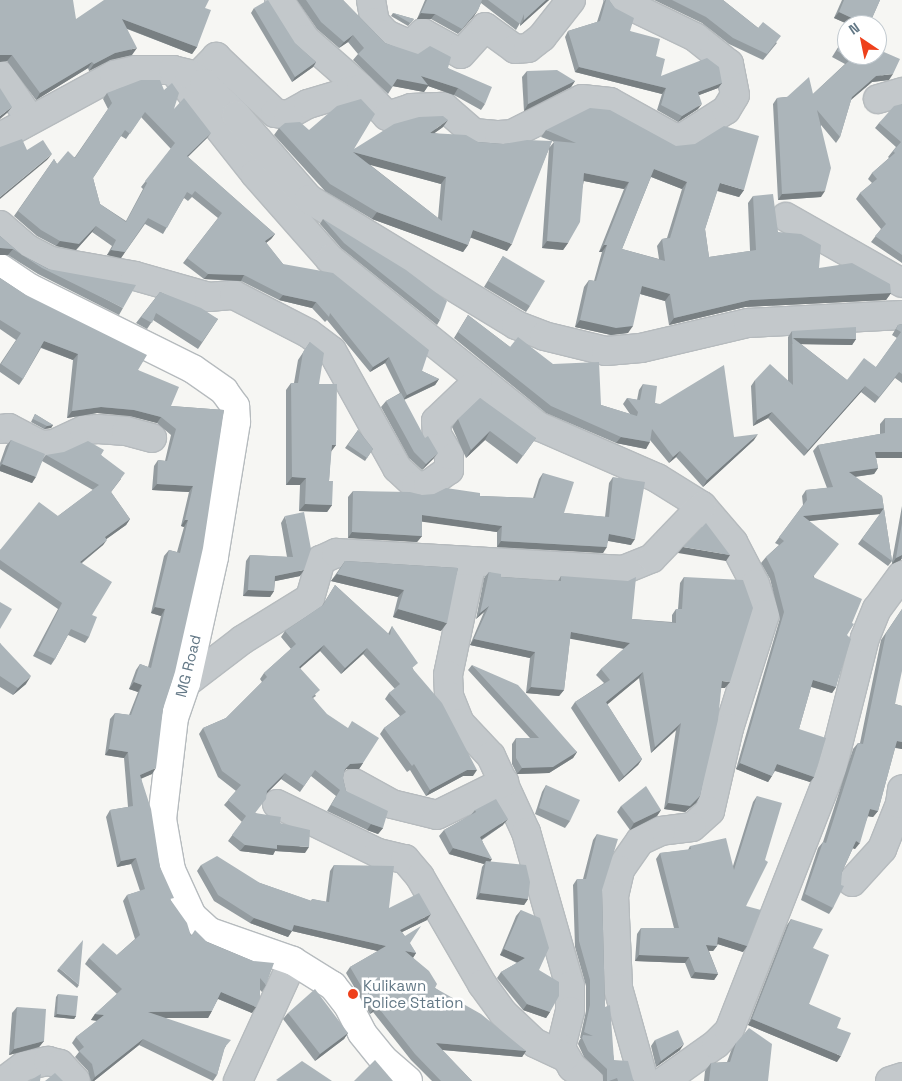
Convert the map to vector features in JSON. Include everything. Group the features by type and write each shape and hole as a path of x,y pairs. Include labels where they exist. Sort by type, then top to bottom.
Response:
{"main road":[{"name":"MG Road","path":"0,268 30,288 193,369 224,391 235,406 236,422 214,558 186,683 174,716 162,819 171,870 179,894 192,916 210,932 293,961 333,986 348,1005 362,1033 383,1059 408,1081"}],"street":[{"path":"279,0 305,39 361,88 387,116 411,108 444,107 474,133 499,136 512,134 569,103 582,100 610,102 672,137 682,138 726,110 735,95 729,64 696,37 618,0"},
{"path":"371,0 375,22 386,34 411,45 423,33 461,54 485,27 514,49 528,48 542,37 571,0"},
{"path":"0,137 114,75 135,70 185,74 216,57 275,113 288,115 308,104 361,88"},
{"path":"185,74 236,115 309,199 516,325 544,336 606,351 640,348 748,323 902,315"},
{"path":"185,74 255,174 330,259 478,380 538,426 656,478 702,506 733,542 756,584 766,614 729,728 710,811 692,827 661,831 640,842 620,870 614,895 618,988 644,1081"},
{"path":"0,75 30,119"},
{"path":"786,217 902,283"},
{"path":"0,225 28,249 51,262 136,276 209,296 234,295 301,329 332,351 396,468 416,486 428,485 449,470 449,455 437,436 436,420 478,380"},
{"path":"0,429 9,428 41,445 54,444 84,430 98,429 126,430 152,438"},
{"path":"186,683 235,645 310,598 321,560 331,555 342,552 623,570 652,558 702,506"},
{"path":"472,561 448,675 450,696 460,723 487,751 504,782 526,832 570,986 570,1011 560,1043 564,1058"},
{"path":"664,1081 716,1044 729,1031 832,768 865,638 877,608 902,575"},
{"path":"354,783 392,804 437,815 504,782"},
{"path":"852,882 882,849 901,796"},
{"path":"277,804 378,853 405,859 420,877 482,984 503,1013 535,1043 564,1058 588,1081"},
{"path":"238,1081 293,961"},
{"path":"4,1081 24,1066 48,1061 60,1064 76,1081"},
{"path":"890,1081 902,1076"}],"building":[{"path":"0,0 73,0 76,19 104,0 209,0 205,8 211,10 197,47 122,19 137,48 115,53 94,64 92,62 40,93 12,55 0,55"},
{"path":"268,0 295,43 316,62 295,77 254,8"},
{"path":"306,0 343,0 385,43 418,54 430,46 451,57 448,68 492,87 485,104 458,88 421,76 428,85 397,79 392,87 358,54 364,48 353,35 344,42 321,22"},
{"path":"427,0 482,0 478,10 462,29 435,14 421,13"},
{"path":"488,0 546,0 524,20 524,14 520,24"},
{"path":"606,0 609,0 615,8 634,18 630,31 660,39 656,56 665,59 661,76 707,58 719,67 722,83 698,92 702,104 682,116 661,105 666,88 579,67 568,31 600,21"},
{"path":"672,0 723,0 758,28 763,22 781,36 767,54 733,38 706,17"},
{"path":"844,0 880,0 873,15 845,15 839,12"},
{"path":"393,13 414,19 410,23"},
{"path":"887,53 900,59 893,74 876,76 852,97 840,137 817,110 831,168 825,191 782,194 777,98 787,97 809,77 813,94 844,65 887,65"},
{"path":"557,70 575,81 528,104 527,71"},
{"path":"141,80 160,80 164,90 172,83 179,93 174,109 184,98 211,133 187,156 275,234 265,241 283,264 333,273 429,350 422,371 439,379 407,395 389,357 373,367 330,313 329,317 316,302 283,295 244,275 208,274 187,258 222,213 195,191 192,195 187,192 167,228 148,218 125,252 111,250 116,240 96,226 79,244 60,241 41,230 18,211 54,159 57,164 68,151 75,158 112,103 107,93","holes":["145,112 175,143 145,181 147,183 126,222 100,204 93,178 125,130 130,134"]},
{"path":"0,88 12,107 0,116"},
{"path":"361,99 375,114 354,149 394,124 419,117 443,116 448,120 430,133 466,135 478,142 503,144 527,140 552,141 512,244 473,230 468,245 377,212 330,184 279,128 285,123 300,122 309,130 337,106","holes":["353,152 446,177 442,221"]},
{"path":"902,104 902,255 875,236 886,224 860,193 877,179 872,173 895,153 893,151 901,142 879,123 894,106"},
{"path":"590,108 610,110 676,146 695,144 724,126 759,136 744,190 720,183 705,229 709,257 756,250 753,196 773,194 778,232 801,234 821,245 819,268 852,263 890,284 891,293 750,300 674,318 670,294 642,286 633,326 616,328 580,320 589,280 596,281 607,245 604,245 629,182 584,173 580,222 568,243 547,241 554,141 576,143 546,130","holes":["654,169 687,182 670,238 662,239 665,261 622,249"]},
{"path":"22,139 27,150 43,140 52,154 0,197 0,147"},
{"path":"323,219 406,270 447,301 440,320 344,243"},
{"path":"0,236 22,255 13,249 0,248"},
{"path":"23,255 48,269 136,285 123,308 42,268"},
{"path":"503,256 545,281 530,306 488,281"},
{"path":"0,278 26,295 147,355 138,370 179,387 171,406 224,410 203,548 175,672 163,709 156,768 140,775 151,809 160,867 174,898 170,899 187,923 191,936 195,930 207,942 253,961 274,963 266,985 260,978 260,998 256,1007 221,992 212,1011 148,1012 231,1040 225,1047 217,1075 143,1039 95,1077 92,1064 79,1051 84,1047 76,1037 104,1015 95,1014 122,989 89,958 103,943 117,955 140,935 127,895 145,889 136,858 121,861 110,810 133,806 128,752 109,749 115,713 131,715 142,685 134,682 140,664 151,668 165,609 155,607 169,550 180,553 188,520 185,520 193,486 157,484 158,460 167,461 176,429 161,417 134,410 101,407 72,411 78,354 44,341 23,379 1,364 21,333 0,320"},
{"path":"160,292 201,308 218,319 202,342 156,313 152,323 141,317"},
{"path":"468,315 510,347 518,337 553,364 599,362 601,405 637,416 638,412 627,398 640,400 643,384 657,386 655,403 660,404 724,365 734,437 758,434 707,480 680,451 673,457 652,429 650,442 621,437 551,406 458,332"},
{"path":"902,324 902,374 899,372 879,397 865,386 808,450 772,412 757,420 755,380 770,364 793,385 792,331 856,327 856,339 793,338 847,380 864,358 876,367 901,332 896,329 898,325"},
{"path":"310,342 324,353 319,384 337,384 336,445 332,445 329,481 333,481 332,505 305,504 306,478 292,477 291,383 298,383 303,352"},
{"path":"401,393 425,438 428,436 438,453 426,464 414,452 386,401"},
{"path":"480,398 536,438 523,456 490,431 471,450 458,419"},
{"path":"35,414 53,425 47,426 33,419"},
{"path":"885,418 902,418 902,452 875,452 878,468 849,472 882,496 884,508 803,516 839,544 813,577 862,599 852,623 854,624 847,635 851,639 836,687 813,680 799,729 826,738 814,777 777,764 772,776 740,763 784,612 774,573 766,557 784,541 779,537 807,500 806,490 833,487 818,445 885,433"},
{"path":"358,430 373,449 367,458 348,445"},
{"path":"11,440 45,454 36,477 2,464"},
{"path":"88,441 104,450 101,455 125,473 111,492 130,519 105,537 107,540 80,562 112,582 92,615 97,617 89,637 71,629 55,659 38,651 62,603 0,560 0,550 39,502 58,516 99,485 46,455 64,452"},
{"path":"543,473 574,482 564,513 609,517 613,477 645,482 635,539 609,534 607,547 501,541 502,526 422,515 422,536 352,532 353,491 410,492 422,495 434,494 446,488 480,493 480,496 535,498"},
{"path":"884,508 892,561 862,539"},
{"path":"304,512 311,549 304,570 275,576 274,591 248,590 250,555 293,557 285,516"},
{"path":"706,523 730,555 683,547"},
{"path":"902,523 902,555 896,558"},
{"path":"345,561 458,568 447,623 398,609 404,590 337,574"},
{"path":"489,572 501,574 501,577 561,581 561,576 628,581 636,577 632,619 676,623 676,609 682,609 684,577 743,580 753,608 730,682 722,681 718,720 700,796 690,806 668,803 681,723 655,747 643,672 606,702 642,759 624,776 575,702 610,680 601,669 630,643 571,632 564,690 531,687 535,652 474,639 489,606 480,613"},
{"path":"335,585 390,635 392,626 418,663 412,668 442,703 477,770 467,770 430,790 414,764 412,766 384,728 406,712 389,693 400,684 367,648 345,668 324,645 299,667 320,690 312,697 327,714 348,728 352,721 379,738 363,763 350,764 345,769 343,778 346,791 388,811 383,828 331,805 340,790 315,770 304,786 285,773 267,791 266,799 255,813 281,817 280,823 310,830 309,847 277,845 277,849 245,845 232,835 246,816 228,800 241,785 222,771 203,728 226,718 267,677 264,673 296,644 285,631 323,605"},
{"path":"0,602 12,609 0,629"},
{"path":"902,609 902,671 895,704 902,706 902,742 897,741 878,811 870,809 860,843 856,841 842,872 841,885 844,886 833,908 805,894 823,842 826,843 858,743 863,744 886,633"},
{"path":"0,643 31,676 18,688 0,676"},
{"path":"472,665 518,685 577,752 553,767 522,768 516,758 516,738 539,738"},
{"path":"546,785 580,800 570,821 539,808"},
{"path":"646,786 661,810 634,823 621,806"},
{"path":"757,796 782,803 765,860 768,862 746,906 761,910 747,946 718,937 717,946 706,945 718,974 695,972 689,957 639,955 641,928 679,928 660,853 691,849 690,846 726,838 734,870"},
{"path":"496,799 508,819 480,837 492,859 453,848 444,830"},
{"path":"597,834 618,839 602,890 605,1007 610,1005 614,1060 628,1061 634,1081 618,1081 617,1078 607,1081 607,1069 588,1051 582,1038 583,1035 593,1036 584,1032 590,1005 590,980 579,941 577,879 586,879"},
{"path":"217,856 260,883 312,901 312,899 329,902 334,865 394,866 389,908 419,893 431,914 400,930 405,936 421,926 410,943 416,953 405,951 429,971 437,984 435,988 481,1014 526,1051 436,1043 472,1081 441,1081 415,1054 377,1006 374,1008 350,967 386,946 294,925 292,931 254,918 218,895 201,865"},
{"path":"486,861 526,865 530,882 528,899 480,893"},
{"path":"521,910 540,918 549,948 539,970 559,982 559,996 550,1012 527,1004 501,972 525,958 504,949"},
{"path":"791,919 823,929 813,948 829,955 809,1004 841,1018 837,1028 851,1033 841,1056 752,1019"},
{"path":"83,940 79,985 59,968"},
{"path":"315,989 348,1033 320,1054 288,1013"},
{"path":"58,994 78,996 76,1016 57,1014"},
{"path":"17,1007 46,1009 44,1041 14,1049"},
{"path":"749,1028 772,1044 768,1081 709,1081 711,1063 730,1062 736,1043"},
{"path":"678,1030 684,1044 661,1061 655,1040"},
{"path":"375,1060 393,1081 354,1081"},
{"path":"302,1061 332,1081 276,1080"},
{"path":"55,1073 63,1081 45,1081"},
{"path":"41,1074 40,1081 29,1081"}],"place":[{"name":"Kulikawn Police Station","path":"353,994"}]}
